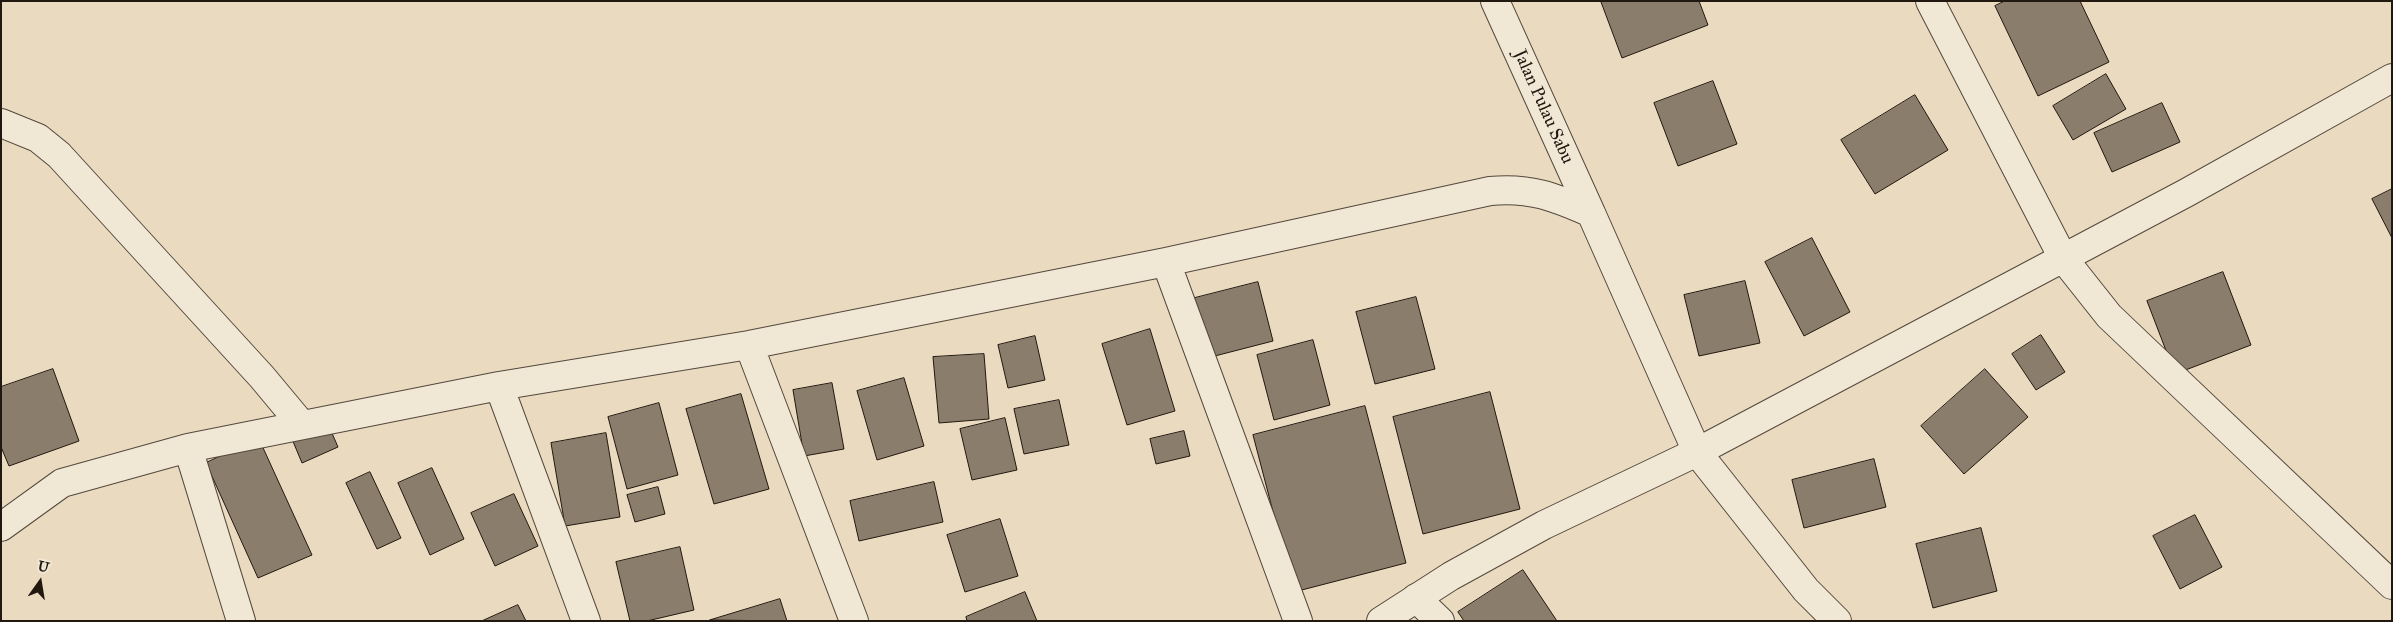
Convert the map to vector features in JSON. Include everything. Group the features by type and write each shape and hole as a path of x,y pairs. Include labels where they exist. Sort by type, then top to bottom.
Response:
{"street":[{"name":"Jalan Pulau Sabu","path":"1495,1 1697,452 1806,590 1837,621"},
{"path":"1930,1 2063,258 2108,316 2392,585"},
{"path":"1381,621 1416,598 1544,525 1697,452 2186,193 2392,78"},
{"path":"1,123 38,138 59,155 255,370 302,425"},
{"path":"1,527 62,483 188,448 499,386 749,345 1166,262 1490,191 1514,189 1554,197 1591,213"},
{"path":"1166,262 1298,621"},
{"path":"749,345 854,621"},
{"path":"499,386 586,621"},
{"path":"188,448 241,621"},
{"path":"1416,598 1440,621"}],"building":[{"path":"1699,1 1708,25 1622,58 1601,2"},
{"path":"2005,1 2080,1 2109,62 2038,96 1995,6"},
{"path":"2106,74 2126,109 2073,140 2053,106"},
{"path":"1713,81 1737,144 1678,166 1654,103"},
{"path":"1915,95 1948,150 1875,194 1841,140"},
{"path":"2162,103 2180,142 2112,172 2094,133"},
{"path":"2392,189 2392,238 2372,199"},
{"path":"1812,238 1850,312 1804,336 1765,262"},
{"path":"2223,272 2251,345 2175,374 2147,301"},
{"path":"1745,281 1760,343 1699,356 1684,295"},
{"path":"1258,282 1273,341 1207,358 1191,299"},
{"path":"1416,297 1435,369 1375,384 1356,312"},
{"path":"1150,329 1175,411 1127,425 1102,344"},
{"path":"2041,335 2065,372 2036,390 2012,354"},
{"path":"1035,336 1045,380 1008,388 998,345"},
{"path":"1313,340 1330,405 1274,420 1257,355"},
{"path":"984,354 989,419 939,423 933,357"},
{"path":"53,369 79,441 9,466 1,447 1,387"},
{"path":"1985,369 2028,417 1964,474 1921,426"},
{"path":"904,378 924,446 877,460 857,391"},
{"path":"832,383 844,449 804,456 793,390"},
{"path":"1490,392 1520,509 1423,534 1393,417"},
{"path":"741,394 769,489 714,504 686,409"},
{"path":"1059,400 1069,445 1024,454 1014,409"},
{"path":"659,403 678,475 627,489 608,417"},
{"path":"1365,406 1406,563 1294,592 1253,435"},
{"path":"1005,418 1017,470 972,480 960,429"},
{"path":"328,424 338,447 302,463 292,439"},
{"path":"1184,431 1190,456 1156,464 1150,439"},
{"path":"606,433 620,517 565,526 551,443"},
{"path":"259,439 312,555 258,578 206,463"},
{"path":"1874,459 1886,507 1804,528 1792,480"},
{"path":"432,468 464,539 430,555 398,483"},
{"path":"370,472 401,538 377,549 346,483"},
{"path":"934,482 943,522 859,541 850,501"},
{"path":"658,487 665,514 635,522 627,495"},
{"path":"514,494 538,546 495,566 471,513"},
{"path":"2195,515 2222,567 2180,589 2153,536"},
{"path":"1000,519 1018,576 965,592 947,535"},
{"path":"1981,528 1997,591 1933,608 1916,544"},
{"path":"680,547 694,610 647,621 630,621 616,562"},
{"path":"1523,570 1557,621 1464,621 1458,612"},
{"path":"1025,592 1037,621 967,621 966,617"},
{"path":"780,599 787,621 710,620"},
{"path":"518,605 526,621 482,621"}]}
